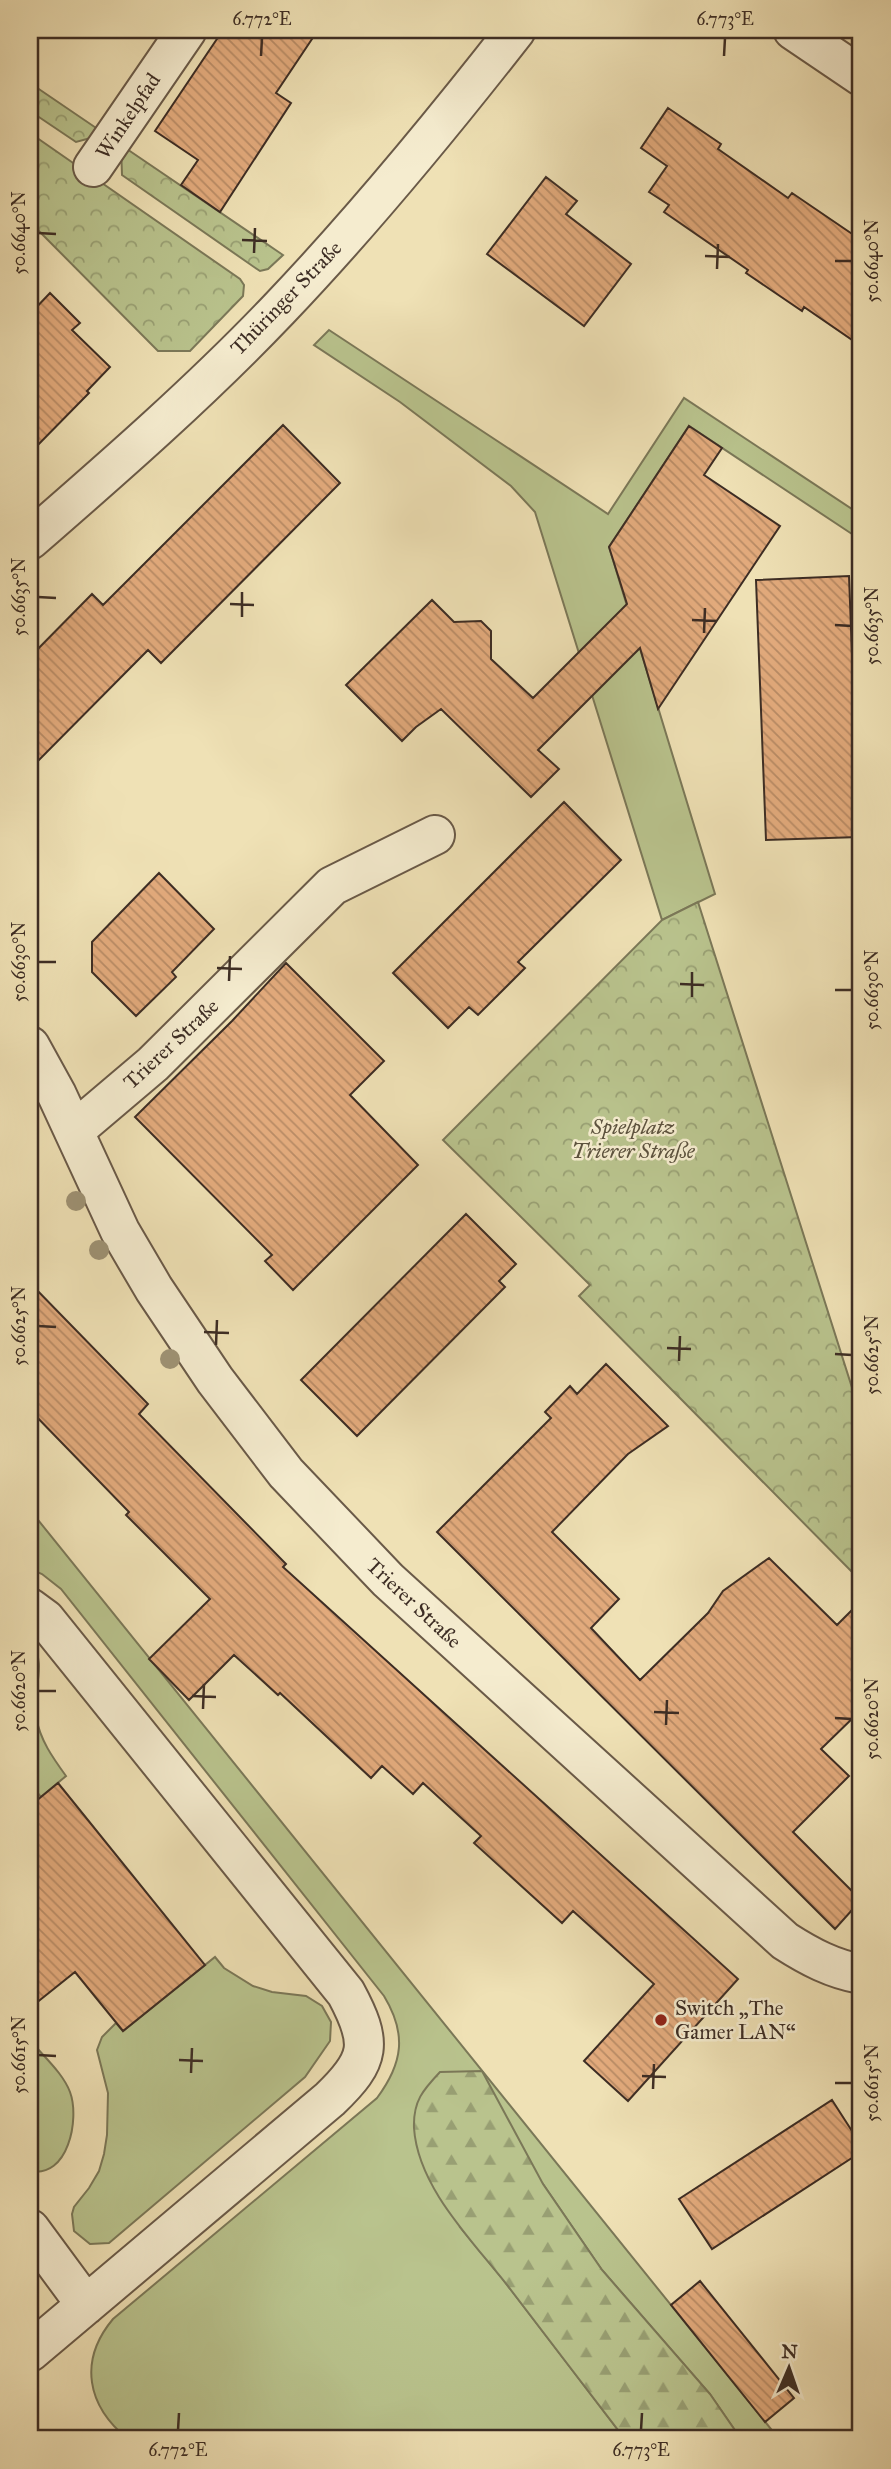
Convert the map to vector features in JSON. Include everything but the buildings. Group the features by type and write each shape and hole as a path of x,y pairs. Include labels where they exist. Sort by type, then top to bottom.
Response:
{"street":[{"name":"Winkelpfad","path":"93,167 187,30"},
{"name":"Thüringer Straße","path":"30,540 178,407 277,310 353,228 516,30"},
{"path":"793,30 861,76"},
{"name":"Trierer Straße","path":"74,1131 153,1064 332,886 435,835"},
{"name":"Trierer Straße","path":"30,1046 121,1231 154,1289 252,1429 324,1516 388,1580 785,1941 834,1968 861,1974"},
{"path":"30,1608 45,1619 346,1993 359,2017 364,2038 364,2053 358,2070 330,2099 30,2352"},
{"path":"30,2230 86,2305"}],"green space":[{"path":"30,83 105,134 76,142 30,111"},
{"path":"30,133 240,279 244,285 243,296 190,351 158,351 30,222"},
{"path":"121,145 283,255 268,269 260,271 254,267 122,175"},
{"path":"329,330 608,514 684,398 861,515 861,540 689,426 609,547 715,894 662,920 535,512 511,486 400,402 314,345"},
{"name":"Spielplatz Trierer Straße","path":"698,902 861,1416 861,1581 579,1296 590,1285 443,1140 662,920"},
{"path":"30,1510 779,2439 741,2439 710,2394 602,2270 543,2184 460,2227 621,2434 619,2439 128,2439 114,2426 96,2398 92,2382 95,2351 113,2319 377,2098 397,2060 399,2036 384,1996 61,1589 42,1574 30,1569"},
{"path":"30,1642 36,1650 39,1668 35,1708 38,1725 48,1748 66,1776 41,1797 30,1784"},
{"path":"215,1957 224,1968 253,1986 272,1992 306,1996 322,2006 331,2022 330,2041 305,2077 109,2243 90,2244 74,2231 72,2214 99,2171 104,2154 108,2093 97,2050 102,2037 116,2023 123,2031"},
{"path":"30,2040 63,2078 73,2103 72,2131 68,2145 54,2166 43,2171 30,2171"},
{"path":"482,2071 543,2184 602,2270 710,2394 741,2439 619,2439 621,2434 450,2214 437,2194 418,2151 414,2128 415,2110 424,2091 440,2072"}],"place":[{"name":"Switch „The Gamer LAN“","path":"661,2020"}]}
